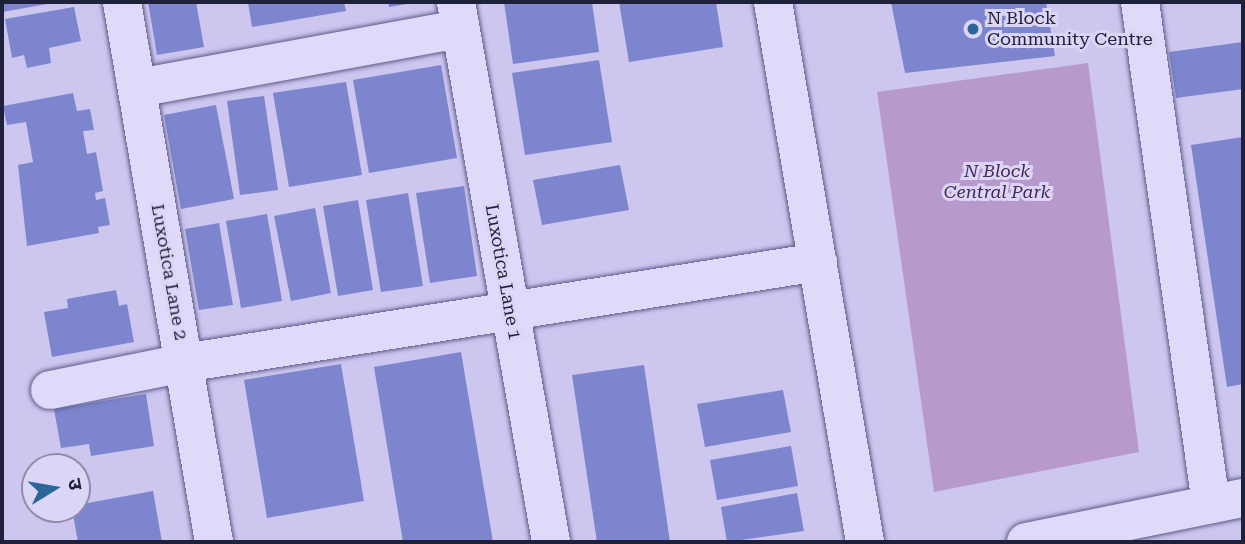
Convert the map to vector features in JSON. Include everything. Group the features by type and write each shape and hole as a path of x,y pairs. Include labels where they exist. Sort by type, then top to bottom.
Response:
{"street":[{"name":"Luxotica Lane 2","path":"122,2 214,542"},
{"path":"773,2 865,542"},
{"path":"1026,542 1227,501 1140,2"},
{"path":"138,88 458,15"},
{"name":"Luxotica Lane 1","path":"458,15 551,542"},
{"path":"50,390 184,363 818,262"}],"green space":[{"name":"N Block Central Park","path":"1088,63 1139,452 934,492 877,92"}],"building":[{"path":"2,2 53,2 53,3 2,12"},
{"path":"148,2 196,2 204,47 157,55"},
{"path":"248,2 344,2 346,11 252,27"},
{"path":"388,2 412,2 413,3 389,7"},
{"path":"504,2 592,2 599,52 513,64"},
{"path":"619,2 716,2 723,47 629,62"},
{"name":"N Block Community Centre","path":"891,2 1046,2 1055,56 905,73"},
{"path":"74,7 81,41 49,48 51,63 27,68 24,55 12,58 5,19"},
{"path":"1243,42 1243,89 1176,98 1169,52"},
{"path":"599,60 612,142 525,155 512,73"},
{"path":"441,65 457,158 369,173 353,80"},
{"path":"346,82 362,175 289,187 273,93"},
{"path":"73,93 77,111 90,109 94,130 83,131 87,154 96,152 103,191 95,193 96,200 105,198 110,225 98,227 99,233 27,246 18,165 33,162 26,122 7,125 3,106"},
{"path":"264,96 278,190 240,195 227,101"},
{"path":"216,105 234,199 181,209 164,115"},
{"path":"1243,137 1243,384 1227,387 1191,145"},
{"path":"620,165 629,210 542,225 533,180"},
{"path":"464,186 477,276 430,283 416,193"},
{"path":"408,193 423,286 381,292 366,200"},
{"path":"358,200 373,290 338,296 323,206"},
{"path":"315,208 331,293 291,301 274,216"},
{"path":"267,214 282,301 241,308 226,221"},
{"path":"219,223 233,305 199,310 185,229"},
{"path":"116,290 119,306 127,304 134,342 52,357 44,312 68,308 67,299"},
{"path":"461,352 493,542 403,542 374,367"},
{"path":"341,364 364,501 267,518 244,380"},
{"path":"644,365 670,542 597,542 572,375"},
{"path":"783,390 791,432 705,447 697,404"},
{"path":"146,394 154,446 91,456 89,444 61,448 54,409"},
{"path":"791,446 798,486 717,500 710,460"},
{"path":"153,491 162,542 78,542 75,523 91,523 91,502"},
{"path":"797,493 804,531 727,542 721,507"}],"place":[{"name":"N Block Community Centre","path":"973,29"}]}
